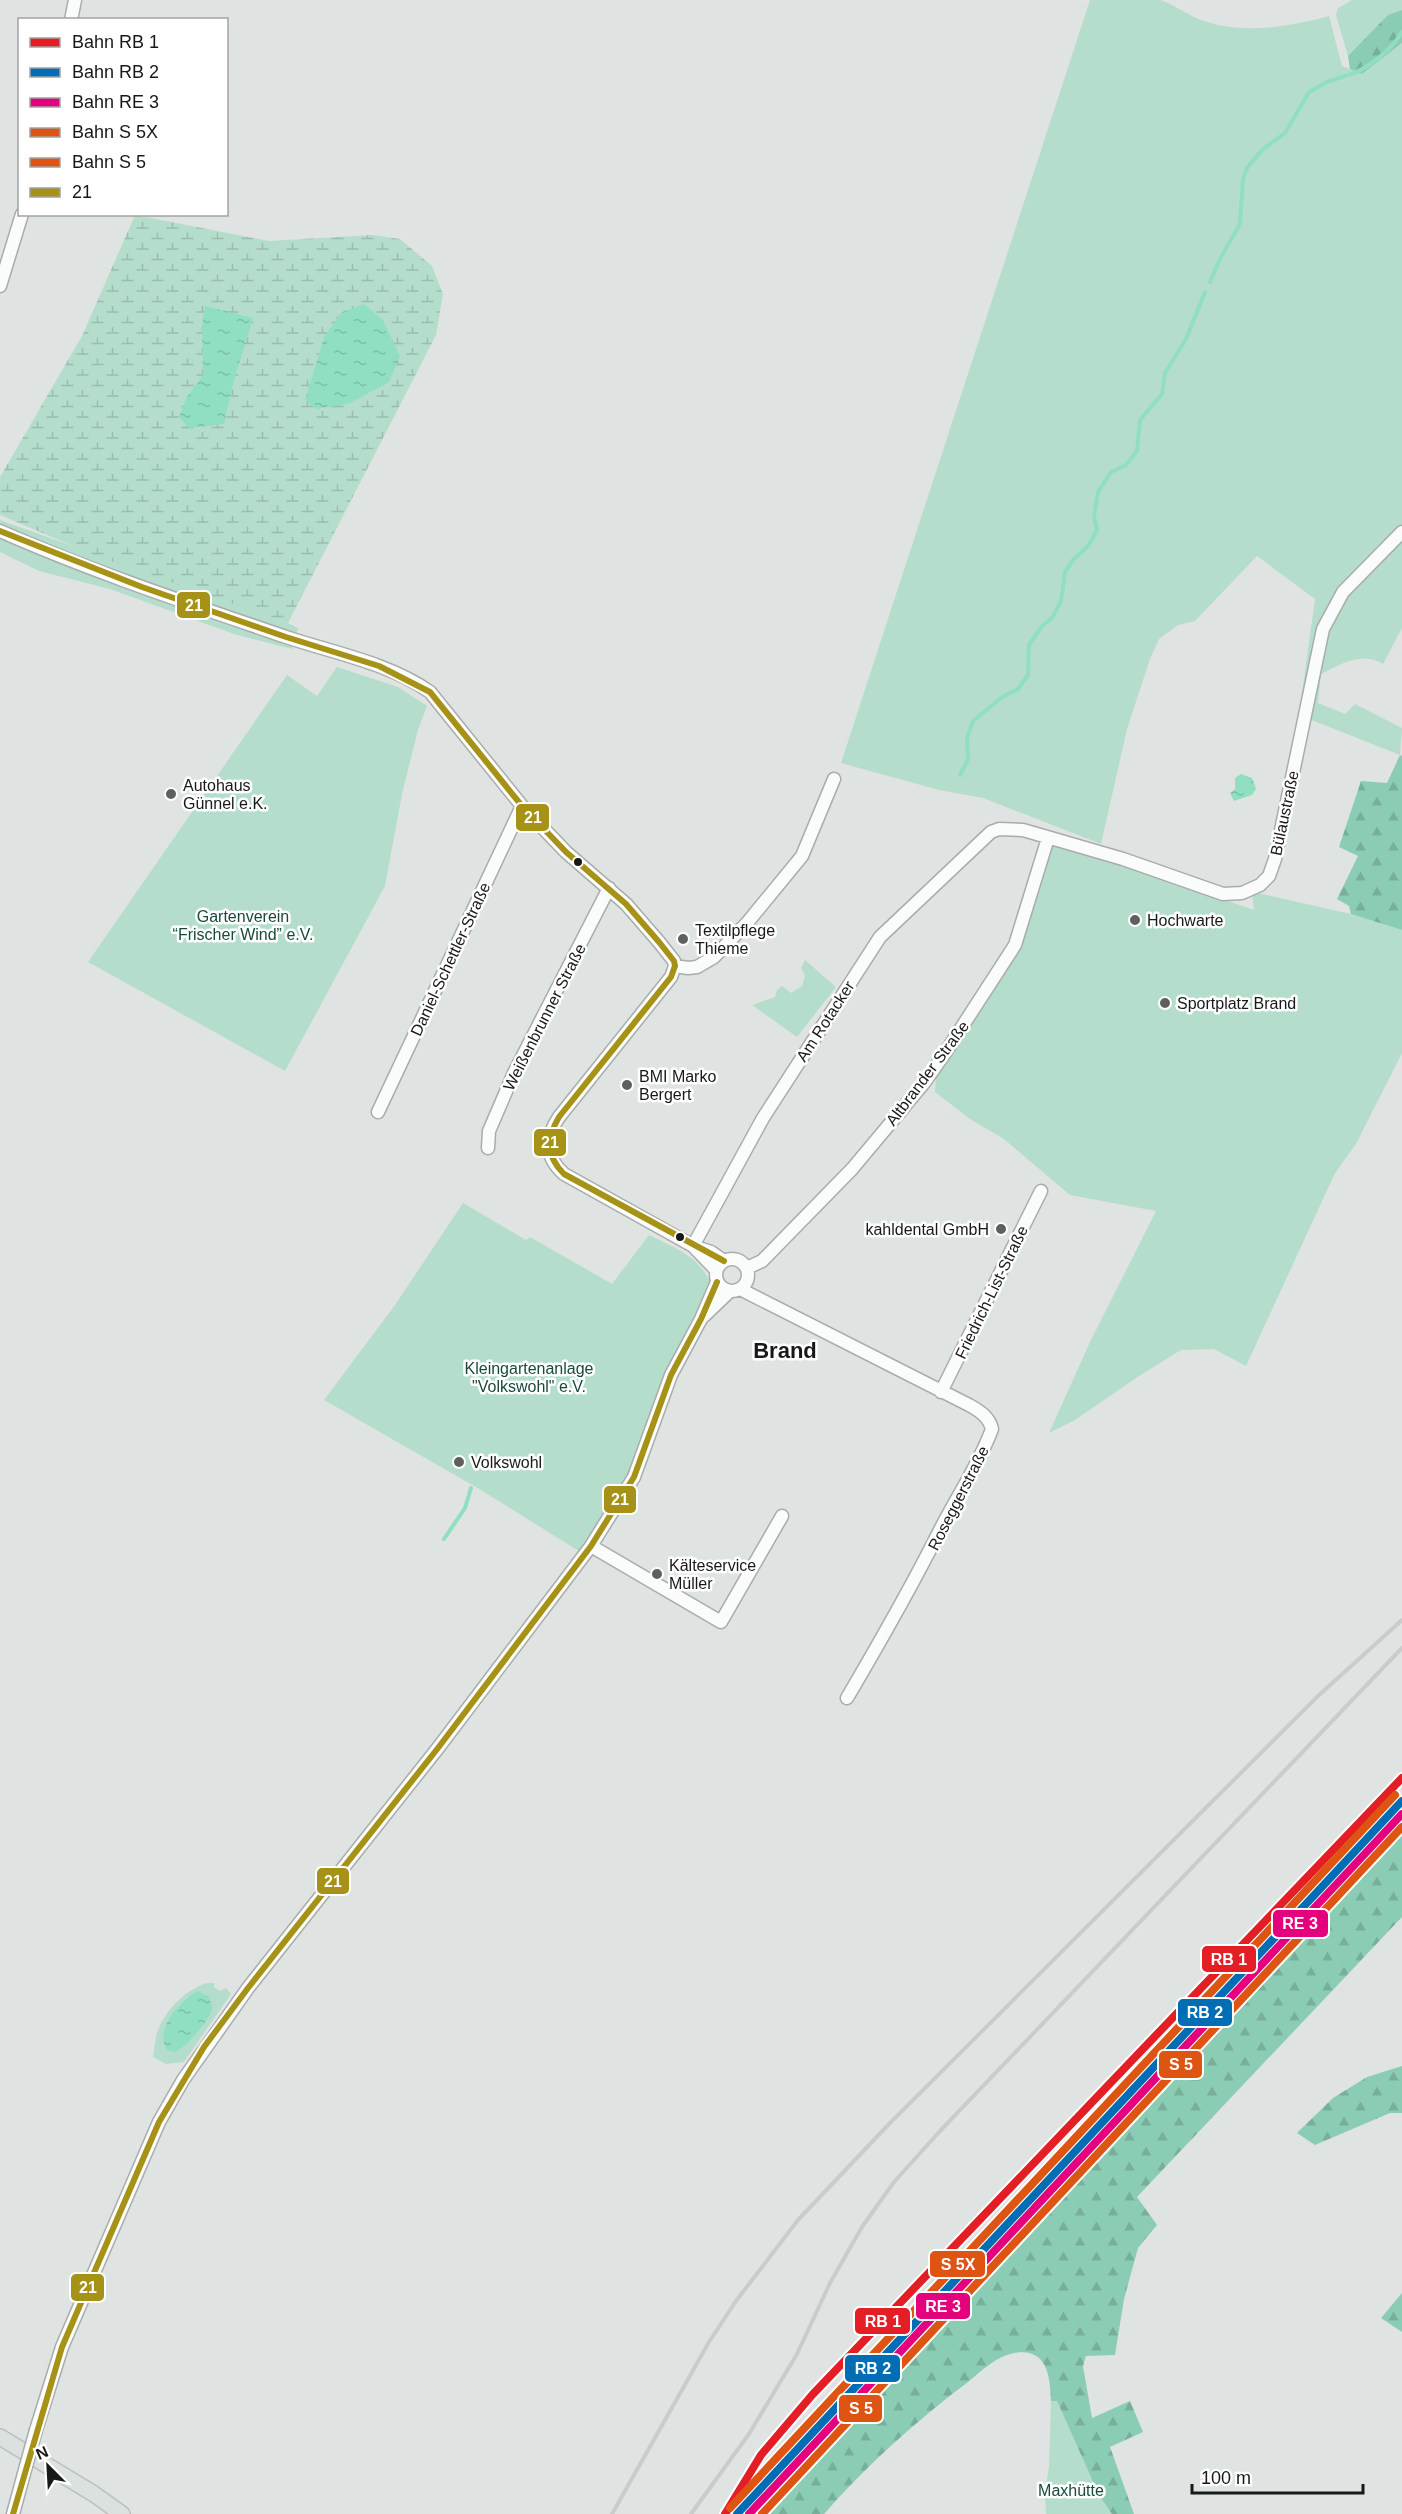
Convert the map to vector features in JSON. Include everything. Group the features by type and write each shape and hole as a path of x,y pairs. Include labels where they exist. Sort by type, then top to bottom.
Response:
{"main road":[{"path":"0,2437 123,2514"}],"street":[{"path":"71,18 75,0"},
{"path":"0,286 21,216"},
{"path":"0,531 154,591 369,664 418,684 430,692 522,806 566,852 609,888 674,960 675,966 671,977 551,1129 547,1147 553,1163 564,1174 693,1246 719,1271 724,1290 741,1282 740,1260 729,1259 719,1271 701,1319 671,1376 634,1477 591,1546 438,1748 248,1988 183,2080 159,2122 66,2337 36,2430 13,2514"},
{"name":"Bülaustraße","path":"999,829 1023,830 1123,859 1224,894 1242,893 1260,885 1269,876 1275,859 1323,629 1343,592 1402,532"},
{"path":"675,966 688,968 706,962 730,943 747,923 802,856 834,778"},
{"name":"Daniel-Schettler-Straße","path":"378,1112 522,806"},
{"name":"Am Rotacker","path":"693,1246 763,1118 880,937 991,832 999,829"},
{"name":"Altbrander Straße","path":"701,1319 741,1282 852,1169 924,1083 1015,945 1048,838"},
{"name":"Weißenbrunner Straße","path":"488,1148 489,1131 514,1073 609,888"},
{"name":"Friedrich-List-Straße","path":"940,1392 1041,1191"},
{"name":"Roseggerstraße","path":"741,1282 755,1299 768,1303 980,1411 990,1421 992,1429 975,1467 921,1571 847,1698"},
{"path":"591,1546 721,1622 782,1516"}],"green space":[{"path":"1090,0 1160,0 1201,20 1233,27 1265,28 1329,16 1342,66 1362,74 1402,43 1402,628 1383,664 1375,660 1352,660 1321,674 1318,703 1345,714 1355,704 1402,728 1400,755 1299,715 1315,599 1257,556 1195,621 1178,625 1159,639 1127,729 1101,844 983,798 939,790 841,763"},
{"path":"1352,0 1402,0 1402,10 1388,16 1348,56 1336,15 1338,8"},
{"path":"1402,10 1402,43 1362,74 1350,69 1348,56 1388,15"},
{"path":"135,216 269,241 372,235 400,239 432,266 443,294 436,335 288,623 99,557 0,515 0,477 82,336"},
{"path":"0,520 288,623 298,628 292,649 234,634 110,589 39,571 0,552"},
{"name":"Gartenverein “Frischer Wind” e.V.","path":"337,667 398,687 427,706 418,730 402,794 385,886 285,1071 88,962 287,675 317,696"},
{"path":"1400,755 1402,756 1402,930 1351,914 1349,906 1337,899 1358,856 1339,847 1361,781 1387,783"},
{"path":"1052,846 1144,872 1254,910 1252,894 1258,893 1351,914 1402,930 1402,1053 1356,1144 1335,1173 1246,1366 1214,1349 1181,1350 1075,1420 1049,1433 1090,1342 1156,1211 1070,1195 1004,1139 970,1119 935,1092 936,1078 1023,938"},
{"path":"805,960 836,987 797,1037 752,1005 775,997 777,990 782,986 791,993 802,986 805,975 801,968"},
{"name":"Kleingartenanlage \"Volkswohl\" e.V.","path":"463,1203 526,1240 530,1237 612,1284 649,1235 693,1260 706,1274 711,1284 632,1475 582,1553 481,1490 324,1400 395,1305"},
{"path":"1402,1834 1402,1917 1137,2197 1157,2225 1138,2248 1124,2299 1115,2355 1086,2356 1083,2366 1092,2418 1130,2401 1143,2432 1110,2447 1134,2514 1112,2514 1099,2495 1057,2401 1051,2401 1050,2383 1045,2366 1040,2359 1025,2352 1014,2353 995,2361 948,2397 875,2461 824,2514 760,2514 1039,2218 1175,2079 1352,1884"},
{"path":"207,1983 215,1983 214,1987 220,1991 226,1988 231,1994 184,2062 166,2064 153,2057 157,2033 170,2009 191,1990"},
{"path":"1402,2066 1402,2113 1390,2113 1315,2145 1297,2133 1333,2098 1367,2077"},
{"path":"1402,2293 1402,2332 1381,2318"},
{"name":"Maxhütte","path":"1051,2401 1057,2401 1099,2494 1112,2514 1046,2514 1045,2494 1049,2466"}],"water":[{"path":"364,304 383,320 400,356 389,382 350,403 317,409 305,400 324,337 342,312"},
{"path":"205,306 253,318 233,384 224,424 189,428 179,417 187,397 203,375 202,325"},
{"path":"1241,774 1252,778 1256,789 1252,795 1234,801 1230,793 1235,789 1235,778"},
{"path":"197,1991 209,1997 211,2012 203,2026 185,2045 175,2052 167,2050 164,2033 170,2017"}],"waterway":[{"path":"1349,75 1379,58 1402,32"},
{"path":"1210,282 1240,224 1243,179 1247,168 1263,149 1285,133 1309,92 1327,82 1345,76"},
{"path":"960,775 968,760 967,738 973,721 1002,697 1018,689 1028,675 1029,645 1042,626 1052,618 1061,601 1065,572 1073,560 1088,546 1097,530 1094,516 1098,492 1111,472 1126,465 1137,451 1140,420 1162,394 1165,373 1186,339 1205,292"},
{"path":"444,1539 465,1508 471,1488"}],"railway":[{"path":"612,2514 709,2342 736,2301 798,2220 889,2124 1318,1696 1402,1620"},
{"path":"691,2514 749,2434 797,2354 830,2283 862,2227 894,2182 940,2131 1402,1648"}],"transit line":[{"name":"21","path":"0,531 142,587 286,637 379,666 430,692 522,806 566,852 626,904 659,942 674,961 675,966"},
{"name":"21","path":"675,966 671,977 559,1117 550,1140 551,1154 564,1174 724,1261"},
{"name":"21","path":"13,2514 62,2347 159,2122 204,2047 248,1988 438,1748 591,1546 634,1477 671,1375 701,1319 717,1282"},
{"path":"725,2514 761,2455 813,2394 1402,1778"},
{"path":"730,2508 1395,1795"},
{"path":"737,2514 1402,1801"},
{"path":"749,2514 1402,1814"},
{"path":"762,2514 1402,1827"}],"place":[{"name":"Autohaus Günnel e.K.","path":"171,794"},
{"name":"Hochwarte","path":"1135,920"},
{"name":"Textilpflege Thieme","path":"683,939"},
{"name":"Sportplatz Brand","path":"1165,1003"},
{"name":"BMI Marko Bergert","path":"627,1085"},
{"name":"kahldental GmbH","path":"1001,1229"},
{"name":"Volkswohl","path":"459,1462"},
{"name":"Kälteservice Müller","path":"657,1574"}],"district":[{"name":"Brand","path":"785,1350"}]}
